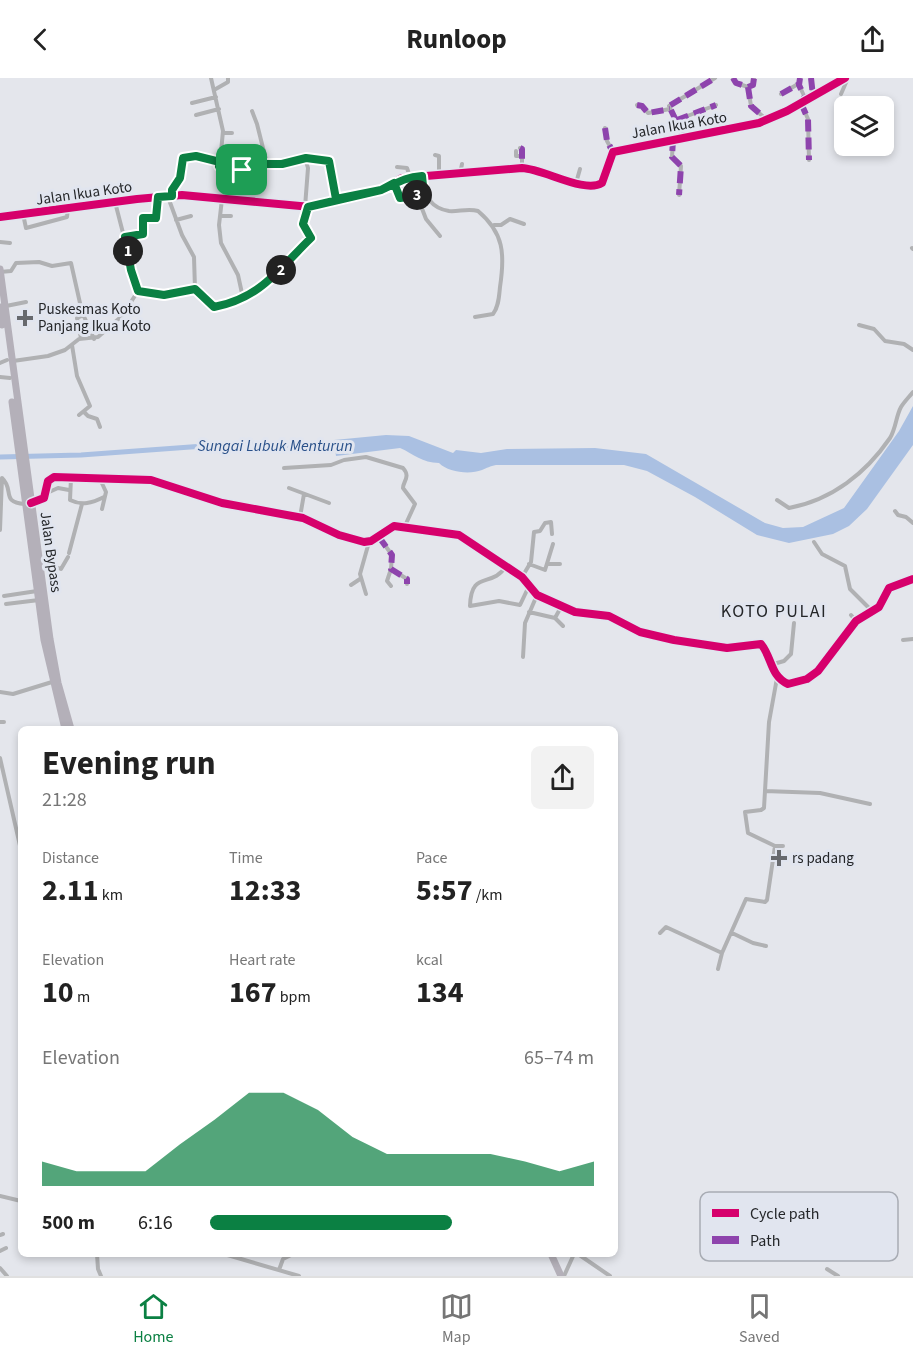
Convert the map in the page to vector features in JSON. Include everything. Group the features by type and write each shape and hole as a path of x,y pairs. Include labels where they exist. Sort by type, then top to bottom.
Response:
{"highway":[{"name":"Jalan Bypass","path":"0,271 6,362 18,428"},
{"name":"Jalan Bypass","path":"6,362 18,428 39,600 47,640 70,726"},
{"name":"Jalan Bypass","path":"28,503 40,560 52,682 64,726"},
{"path":"550,1257 559,1274"}],"street":[{"path":"211,78 223,133 219,164 224,200 219,225 222,246 237,275 243,298"},
{"path":"214,90 228,82 228,78"},
{"path":"684,137 669,106 715,78"},
{"path":"734,78 736,83 748,87 753,85 754,78"},
{"path":"800,78 799,84 807,100"},
{"path":"811,78 813,96"},
{"path":"841,94 846,78"},
{"name":"Jalan Ikua Koto","path":"0,217 170,196 307,207 381,190 410,177 522,168 539,170 576,183 595,186 602,183 614,152 746,127 767,120 846,78"},
{"path":"781,94 799,84"},
{"path":"748,87 751,106 767,120"},
{"path":"192,103 216,98"},
{"path":"801,102 808,119 808,160"},
{"path":"637,105 642,106 648,113 670,109"},
{"path":"677,120 716,105"},
{"path":"196,115 219,109"},
{"path":"252,111 258,124 267,164"},
{"path":"605,128 607,141 614,152"},
{"path":"223,133 232,133"},
{"path":"673,139 672,157 681,166 679,195"},
{"path":"518,150 516,156 522,156 522,168"},
{"path":"305,158 308,168 307,207 303,224 311,238 269,282 243,298 214,307 195,289 194,256 176,220 170,196 180,178 182,161 185,157 196,156 241,170 246,164 282,164 305,158 330,161 336,199"},
{"path":"435,156 439,156 439,175"},
{"path":"460,174 462,164"},
{"path":"397,167 407,168 410,177"},
{"path":"576,183 580,169"},
{"path":"422,176 424,195 428,200 449,211 476,210 494,225 504,254 499,301 493,314 475,317"},
{"path":"394,183 400,198 424,195"},
{"path":"125,237 143,234 143,218 156,218 158,197"},
{"path":"428,200 421,206 426,219 440,236"},
{"path":"6,362 48,356 72,345 81,338 94,339 122,316 134,300 138,291 115,202"},
{"path":"22,214 26,228 67,217 68,208"},
{"path":"176,220 191,216"},
{"path":"221,216 231,216"},
{"path":"494,225 501,225 510,219 524,224"},
{"path":"0,242 10,243"},
{"path":"0,271 11,271 16,263 39,262 52,266 71,263 84,315 94,339"},
{"path":"138,291 164,295 195,289"},
{"path":"2,307 26,302"},
{"path":"81,338 77,318 84,315"},
{"path":"859,325 874,329 885,341 904,344 913,350"},
{"path":"72,345 77,376 90,405 82,413 97,419 100,427"},
{"path":"0,377 10,378"},
{"path":"777,500 789,508 813,502 837,489 865,469 891,437 901,407 913,392"},
{"path":"284,468 331,465 344,460 366,457 403,468 407,480 403,489 415,504 404,528"},
{"path":"1,478 9,499 13,503 41,500 56,488 69,490"},
{"path":"0,530 1,478"},
{"path":"47,493 47,483 51,478 151,480 222,503 300,517 346,538 369,542 393,526 459,535 522,577 537,595 561,607 582,614 609,616 640,632 674,640 728,648 760,643 764,647 770,666 778,677 789,684 818,672 856,621 879,607 889,588 913,579"},
{"path":"71,478 70,500 82,504 94,503 104,497"},
{"path":"100,479 105,489 102,509"},
{"path":"289,488 329,503"},
{"path":"300,517 304,494"},
{"path":"40,560 61,569 64,568 82,504"},
{"path":"895,511 899,516 906,517 913,523"},
{"path":"522,577 529,564 534,532 540,531 545,523 551,522 552,534"},
{"path":"379,537 392,555 387,581 391,586"},
{"path":"366,594 360,579 369,542"},
{"path":"814,542 822,554 845,566 850,589 873,612"},
{"path":"529,564 544,570 548,564 553,544"},
{"path":"548,564 560,564"},
{"path":"506,566 499,575 473,586 470,606 499,601 520,604 529,586"},
{"path":"391,569 407,579 407,584"},
{"path":"351,585 360,579"},
{"path":"4,596 38,591"},
{"path":"523,657 524,631 537,595"},
{"path":"6,604 39,600"},
{"path":"555,618 561,607"},
{"path":"529,612 555,618 563,626"},
{"path":"851,615 856,621"},
{"path":"770,666 784,661 791,654 794,623"},
{"path":"903,640 913,639"},
{"path":"778,677 769,722 763,809 745,812 747,830 753,836 775,846 783,846"},
{"path":"0,692 13,694 52,682"},
{"path":"0,759 2,780 18,839"},
{"path":"765,791 820,793 870,804"},
{"path":"718,969 722,952 746,899 767,901 775,846"},
{"path":"660,933 665,927 722,952"},
{"path":"732,933 743,936 747,941 766,946"},
{"path":"0,1196 18,1200"},
{"path":"0,1251 6,1248"},
{"path":"97,1257 101,1276"},
{"path":"235,1257 298,1276"},
{"path":"279,1269 283,1259 287,1257"},
{"path":"559,1274 573,1257"},
{"path":"581,1257 610,1276"},
{"path":"0,1268 7,1276"},
{"path":"827,1269 838,1276"}],"water":[{"path":"913,406 913,445 867,509 849,526 833,534 789,543 757,535 647,471 624,465 496,465 477,472 465,472 423,460 400,448 336,456 334,440 386,435 409,436 453,453 456,450 481,453 507,449 595,448 646,454 765,523 783,528 803,527 844,508 899,431"}],"waterway":[{"name":"Sungai Lubuk Menturun","path":"0,457 81,455 245,443 340,448"}],"marked path":[{"path":"684,137 669,106 715,78"},
{"path":"733,78 736,83 748,87"},
{"path":"748,87 753,85 754,78"},
{"path":"800,78 799,85 806,100"},
{"path":"811,78 813,96"},
{"path":"781,94 799,84"},
{"path":"748,87 751,106 767,120"},
{"path":"801,103 808,119 809,160"},
{"path":"637,105 642,106 648,113 670,109"},
{"path":"677,120 716,105"},
{"path":"605,128 607,141 613,152"},
{"path":"673,139 672,157 681,166 679,195"},
{"path":"520,148 522,149 522,168"},
{"path":"379,537 392,555 391,569 407,579 407,584"}],"cycle path":[{"path":"0,217 182,195 311,207 351,195 381,190 402,178 522,168 575,183 595,186 602,183 613,152 759,123 787,111 845,78"},
{"path":"31,503 44,498 48,481 54,477 151,480 222,503 303,518 339,535 364,542 371,541 394,526 459,535 522,577 537,595 575,612 609,616 640,632 674,640 727,648 761,644 774,671 782,681 788,684 807,679 818,671 856,621 879,607 889,588 913,579"}],"place":[{"name":"Puskesmas Koto Panjang Ikua Koto","path":"25,318"},
{"name":"rs padang","path":"779,858"}],"district":[{"name":"KOTO PULAI","path":"774,611"}],"route":[{"path":"242,170 219,166 220,162 196,156 183,158 180,178 171,192 172,196 158,197 156,218 143,218 143,234 125,237 131,270 138,291 164,295 195,289 202,293 214,307 239,300 269,282 311,238 312,236 303,225 308,207 318,206 336,199 351,195 366,192 374,192 381,190 387,187 394,183 400,198 424,195 422,176 402,178 381,190 366,192 336,199 331,163 308,158 282,164 246,164 242,170"}]}
